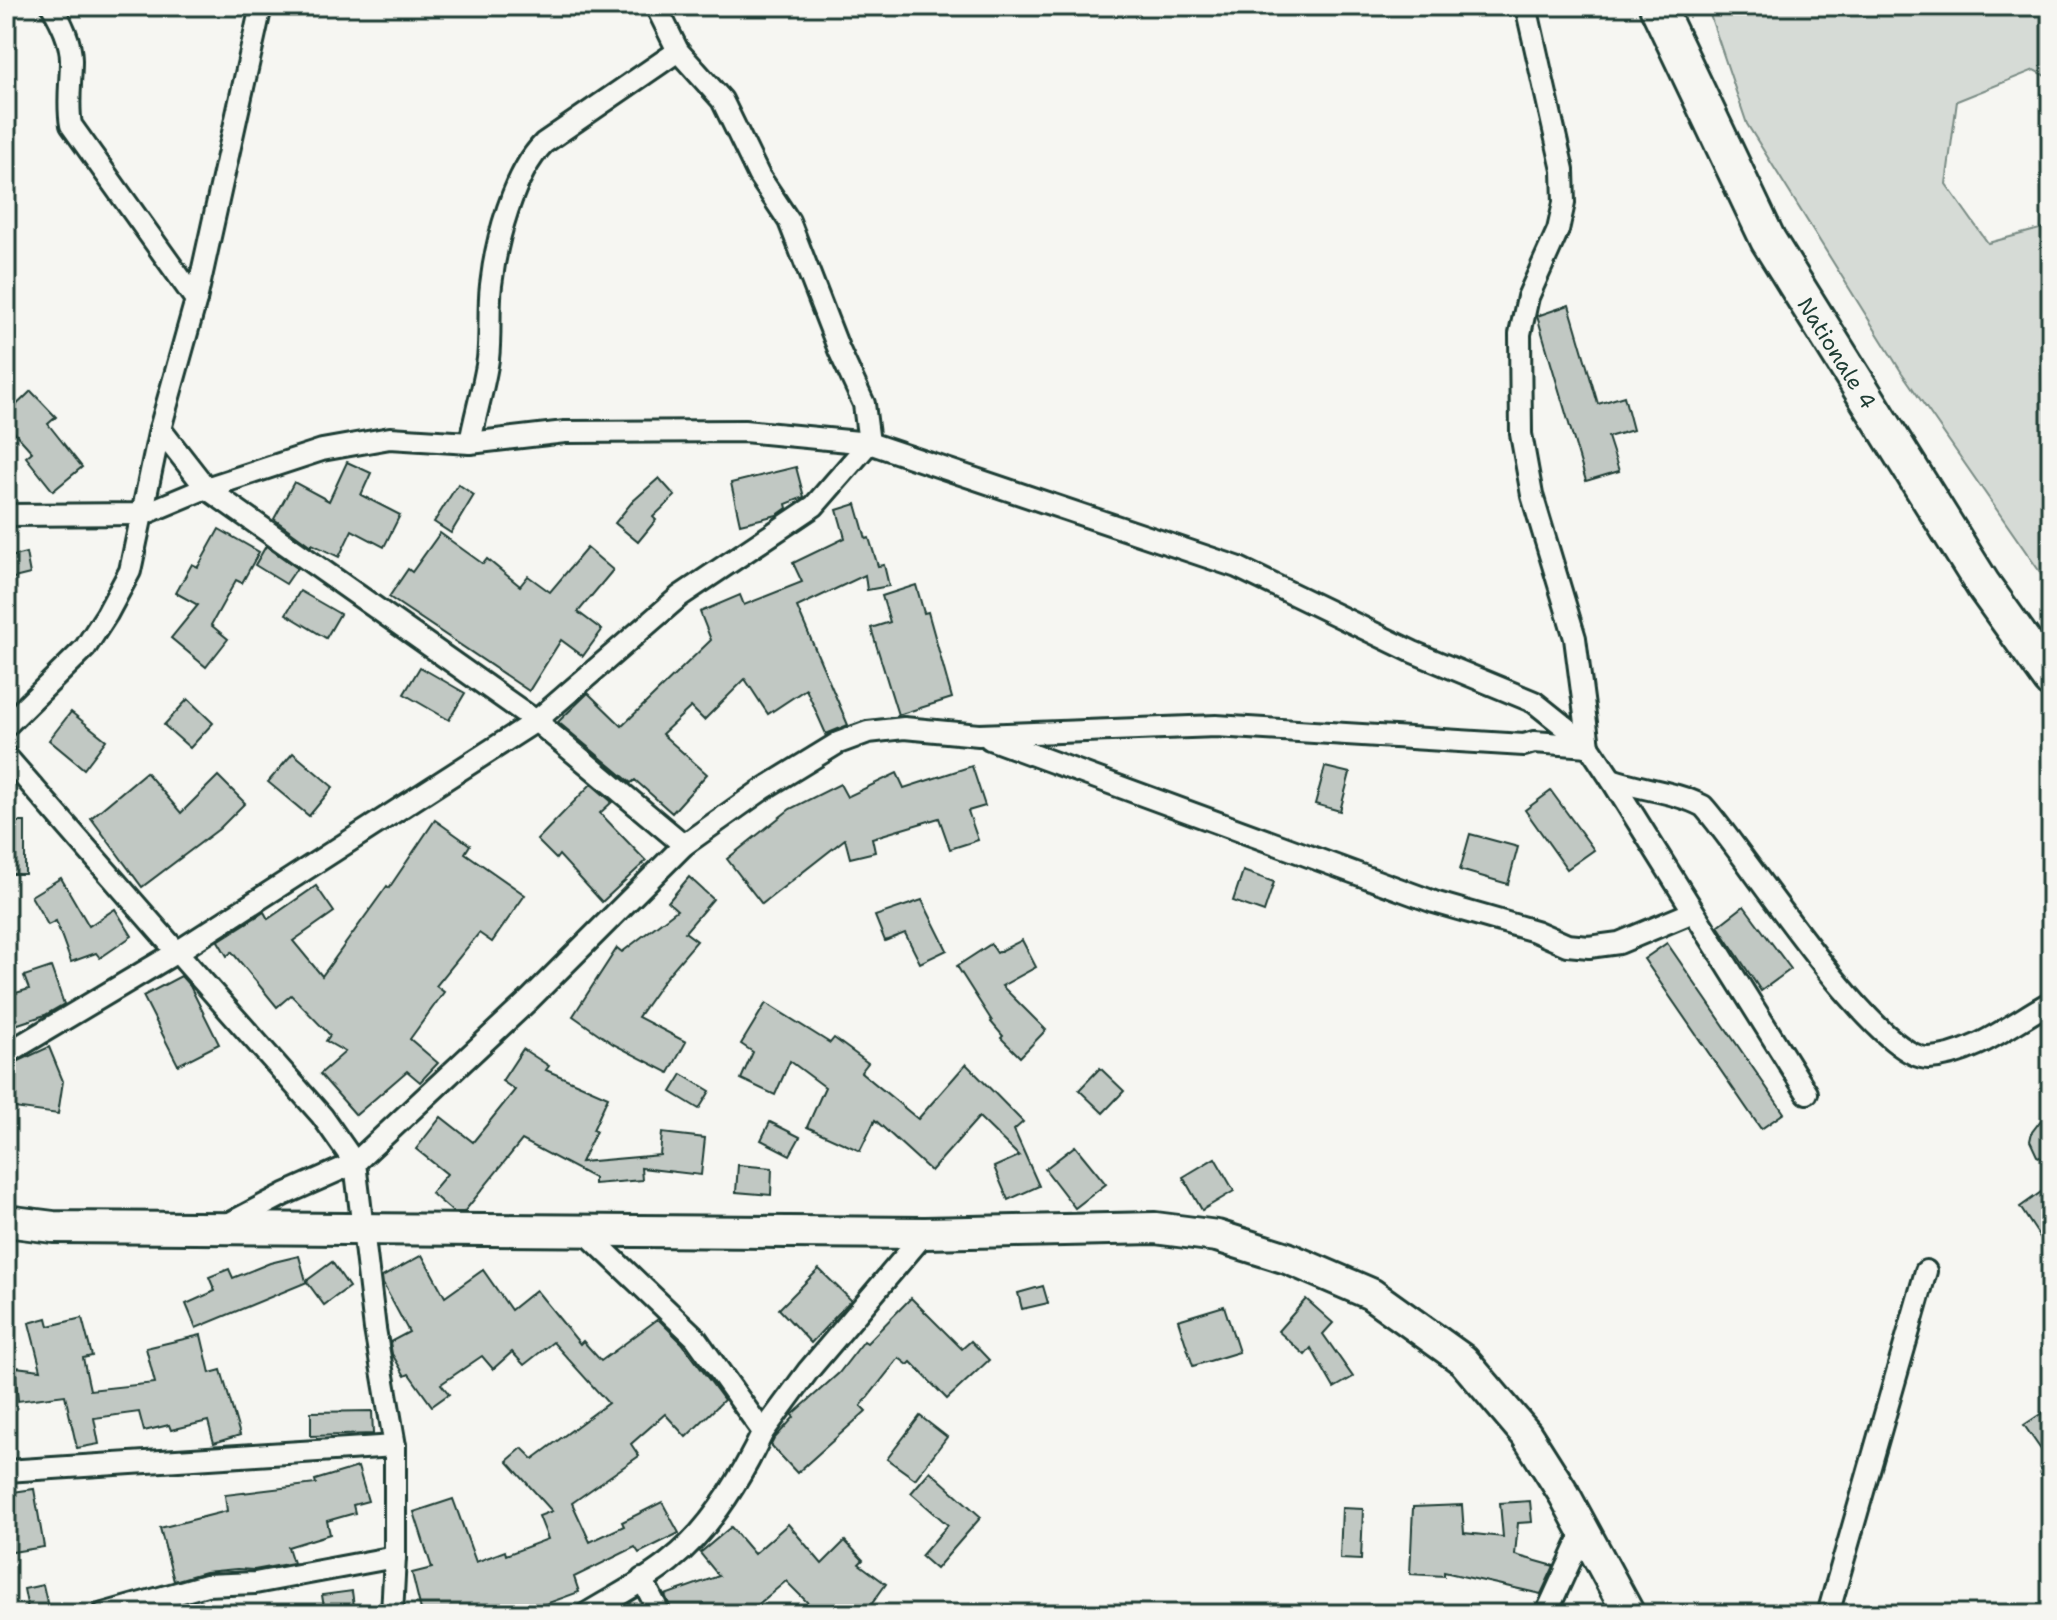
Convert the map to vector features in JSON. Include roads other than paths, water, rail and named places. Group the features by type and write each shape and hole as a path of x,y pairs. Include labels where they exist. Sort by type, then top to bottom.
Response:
{"highway":[{"name":"Nationale 4","path":"1657,6 1768,240 1983,585 2051,680"}],"main road":[{"path":"6,1221 53,1227 363,1230 925,1233 1155,1228 1217,1236 1287,1258 1371,1294 1463,1360 1526,1434 1564,1494 1629,1614"}],"street":[{"path":"52,6 67,39 71,57 68,109 71,125 196,300"},
{"path":"6,726 85,648 130,571 160,429 196,300 261,6"},
{"path":"6,1054 177,952 536,721 680,596 814,506 869,443 864,404 839,350 789,221 759,176 722,100 678,51 656,6"},
{"path":"1526,6 1563,170 1564,203 1558,230 1528,297 1520,334 1521,434 1532,495 1575,638 1589,746"},
{"path":"470,443 488,359 491,284 504,227 530,157 544,143 678,51"},
{"path":"160,429 206,488 536,721 684,845"},
{"path":"6,515 144,514 206,488 322,450 390,438 470,443 565,432 744,431 869,443 1237,567 1413,652 1534,702 1589,746 1807,1093"},
{"path":"222,1228 285,1194 355,1163 529,1000 684,845 763,789 838,743 868,732 904,728 979,735 1216,726 1589,746"},
{"path":"979,735 1434,902 1535,931 1567,945 1589,947 1619,943 1693,912"},
{"path":"6,756 322,1116 355,1163 375,1329 395,1446 392,1614"},
{"path":"1611,779 1685,797 1703,806 1812,952 1890,1038 1915,1056 1935,1057 1967,1049 2051,1002"},
{"path":"583,1230 695,1337 763,1432"},
{"path":"586,1614 669,1562 701,1533 763,1432 808,1371 925,1233"},
{"path":"1828,1614 1926,1271"},
{"path":"6,1471 395,1446"},
{"path":"1546,1614 1584,1531"},
{"path":"103,1614 206,1585 255,1583 395,1557"},
{"path":"642,1579 660,1614"}]}
